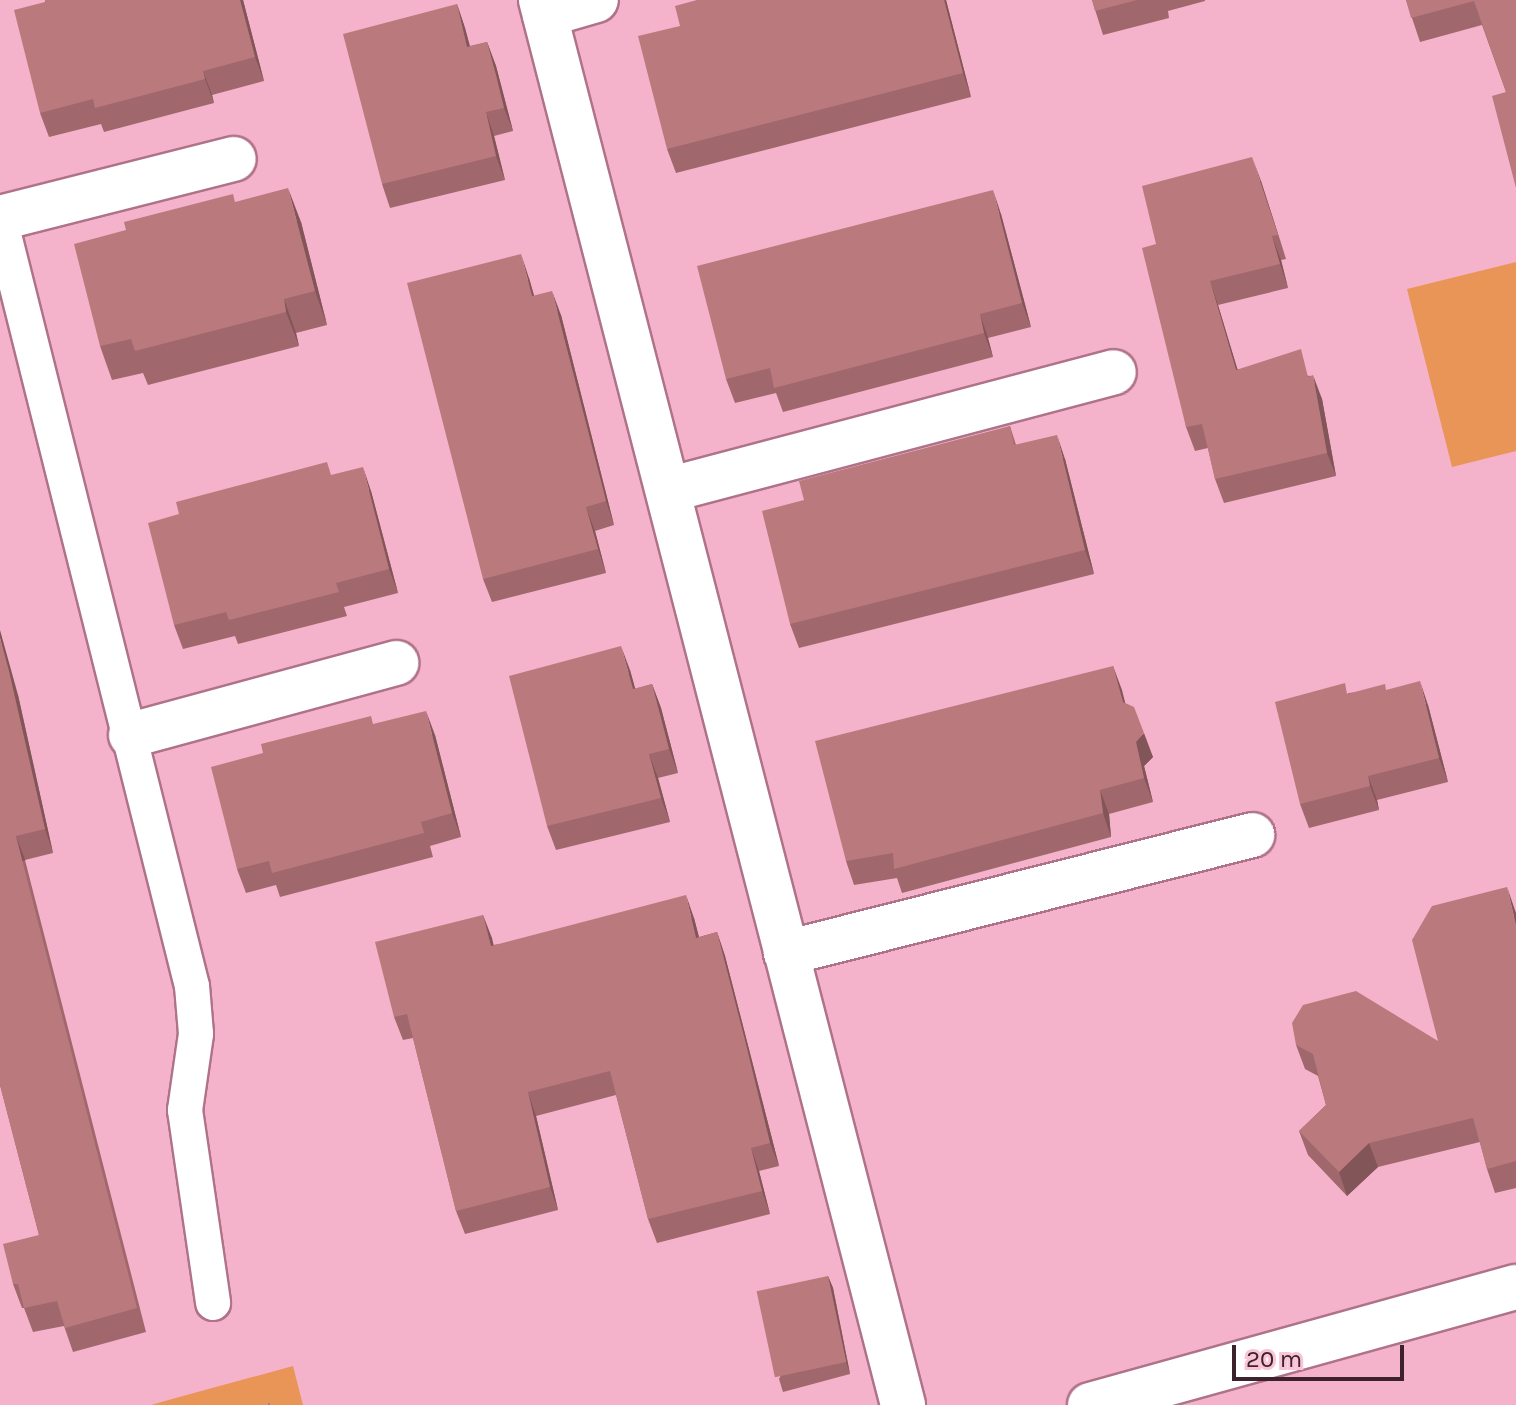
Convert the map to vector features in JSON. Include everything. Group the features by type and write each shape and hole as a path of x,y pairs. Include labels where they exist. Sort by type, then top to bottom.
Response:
{"street":[{"path":"596,0 543,7 903,1405"},
{"path":"0,219 234,159"},
{"path":"668,490 1114,372"},
{"path":"131,735 396,663"},
{"path":"786,953 1252,835"},
{"path":"1090,1405 1516,1287"}],"lane":[{"path":"0,219 192,986 196,1034 185,1110 213,1303"}],"shaded area":[{"path":"1516,262 1516,451 1452,467 1407,289"},
{"path":"293,1366 303,1405 151,1405 172,1399"}],"building":[{"path":"45,0 240,0 255,57 203,71 205,79 95,108 93,99 40,113 14,10"},
{"path":"697,0 944,0 963,73 667,149 638,36 680,26 675,6"},
{"path":"1092,0 1137,0 1095,11"},
{"path":"1406,0 1516,0 1516,188 1492,96 1506,92 1474,1 1411,18"},
{"path":"457,4 467,47 487,42 496,75 504,108 486,112 496,156 382,184 343,34"},
{"path":"1252,157 1278,235 1272,236 1280,264 1210,281 1236,370 1301,349 1308,377 1313,375 1327,453 1215,479 1202,424 1186,427 1142,248 1156,244 1142,186"},
{"path":"288,188 315,291 284,299 286,312 135,351 131,339 100,346 74,244 126,230 124,222 233,194 235,202"},
{"path":"993,190 1022,303 980,314 984,333 774,388 770,368 726,379 697,266"},
{"path":"521,254 532,296 552,291 606,501 586,507 598,549 483,579 407,283"},
{"path":"1010,426 1014,445 1057,435 1085,550 790,624 762,511 804,500 799,481"},
{"path":"327,462 331,475 363,467 389,569 336,583 339,592 229,620 226,612 174,625 148,523 179,514 176,502"},
{"path":"0,638 45,829 16,836 137,1308 65,1328 57,1301 24,1308 18,1284 13,1284 3,1244 39,1235 0,1085"},
{"path":"621,646 633,689 652,684 669,749 649,754 661,798 547,826 509,676"},
{"path":"1113,666 1123,702 1134,707 1144,733 1136,742 1144,778 1100,790 1103,813 894,869 893,853 846,861 815,741"},
{"path":"1420,681 1439,758 1368,776 1370,786 1300,804 1275,702 1345,683 1347,694 1385,684 1386,690"},
{"path":"426,711 452,813 421,822 424,833 272,873 269,861 237,869 211,767 263,753 261,744 371,716 373,724"},
{"path":"1507,887 1516,925 1516,1161 1487,1169 1473,1118 1369,1143 1339,1172 1299,1131 1326,1105 1313,1054 1296,1045 1292,1023 1303,1005 1356,991 1438,1041 1412,940 1432,906"},
{"path":"686,895 696,938 717,932 745,1040 770,1143 751,1148 762,1191 648,1219 610,1071 528,1092 550,1187 456,1211 407,1014 394,1017 375,942 483,915 491,946"},
{"path":"828,1276 846,1362 775,1377 757,1291"}]}
